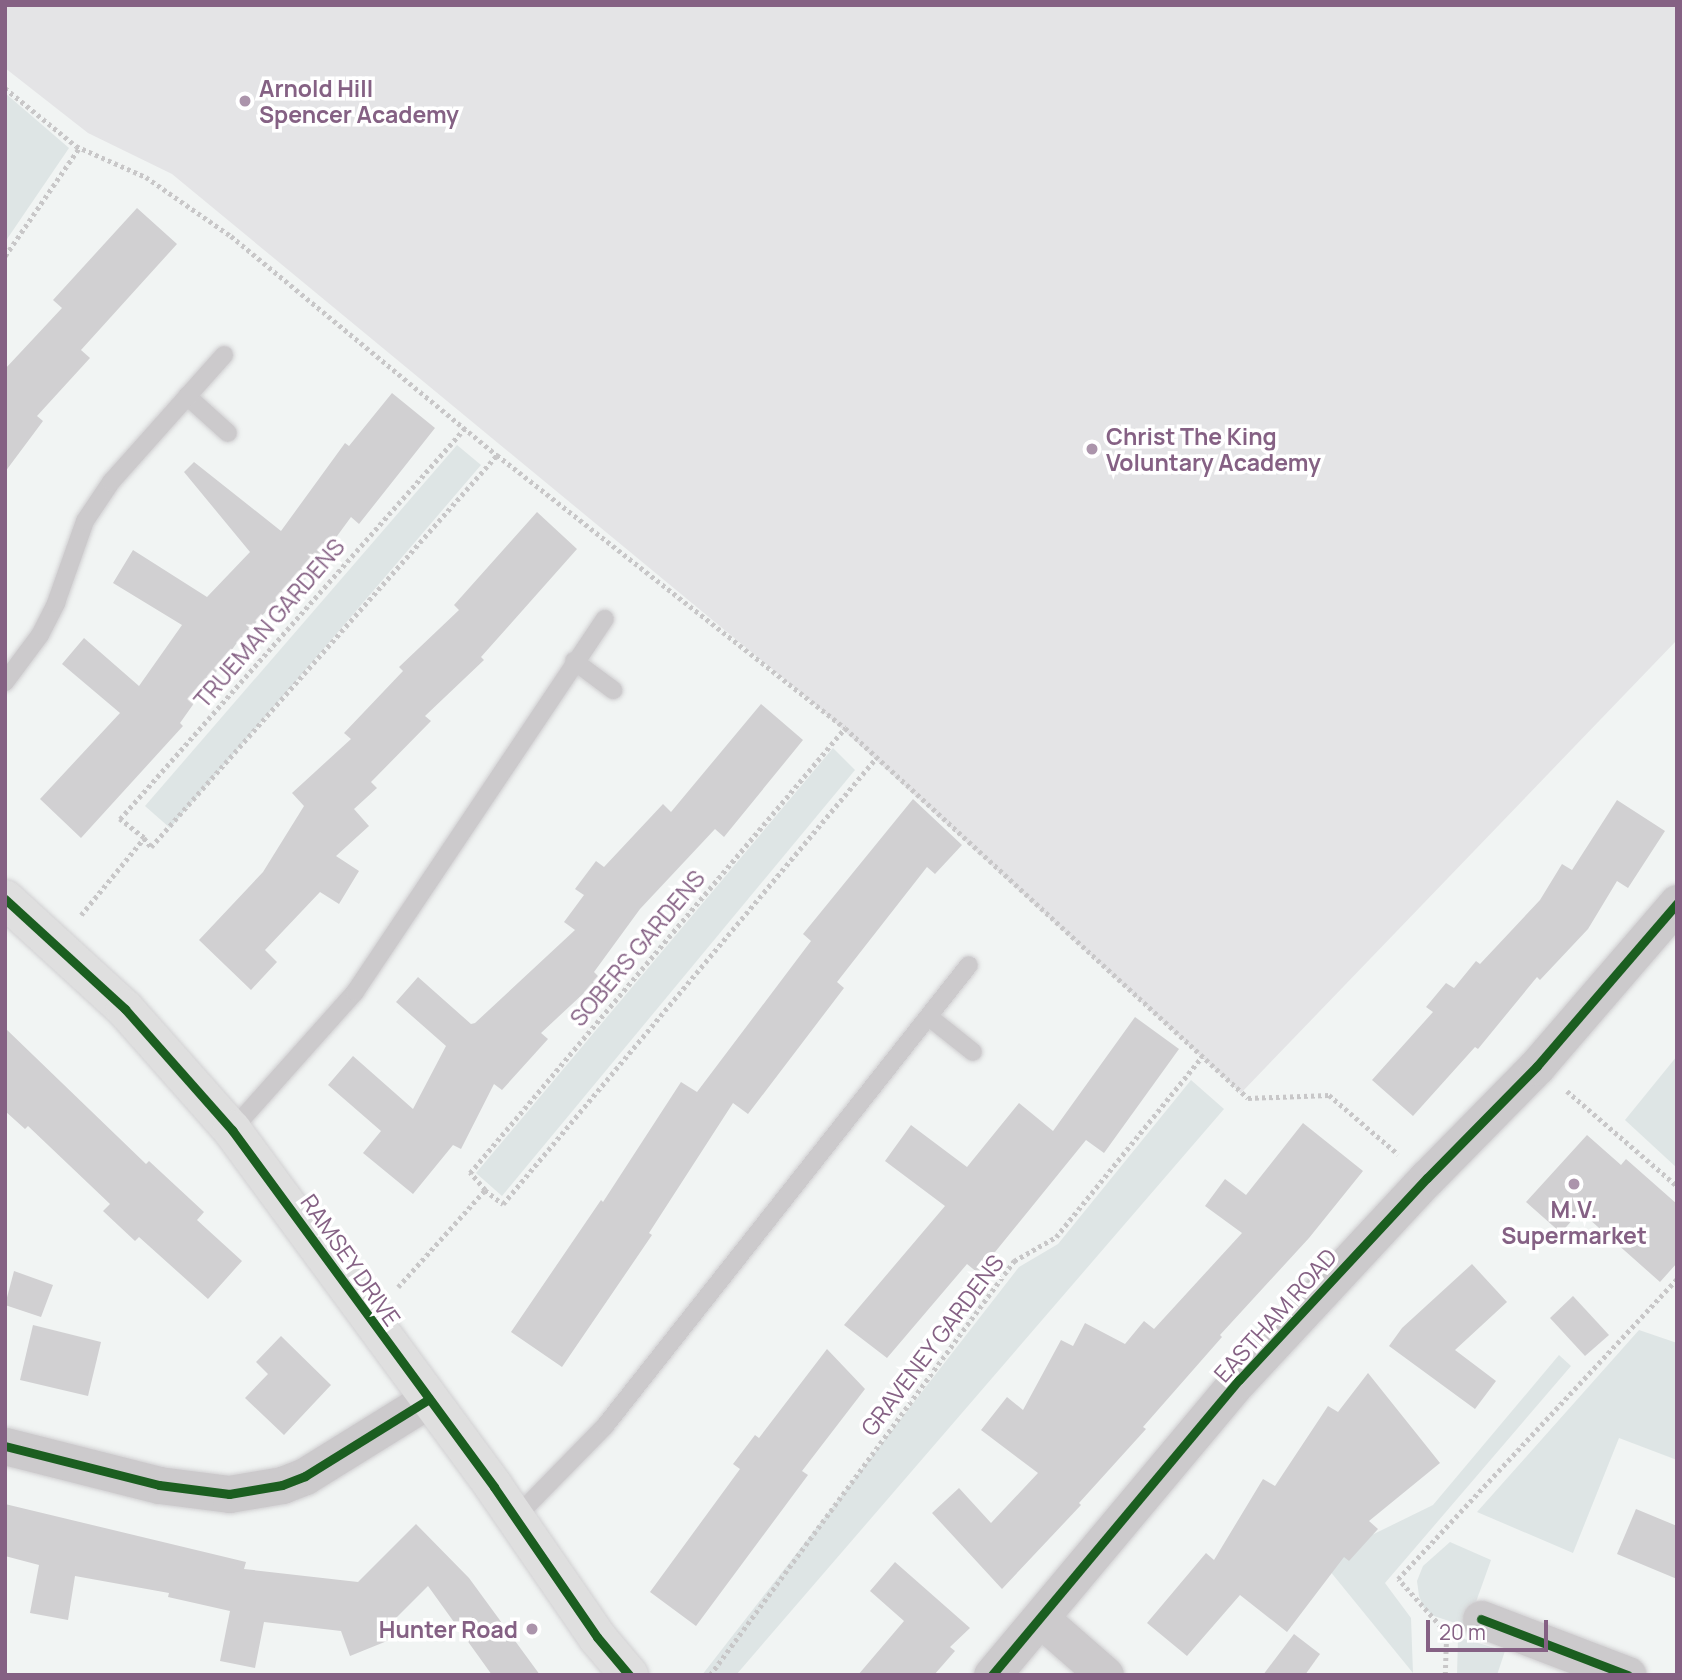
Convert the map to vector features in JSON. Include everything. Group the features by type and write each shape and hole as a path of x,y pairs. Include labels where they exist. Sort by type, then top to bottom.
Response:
{"street":[{"name":"RAMSEY DRIVE","path":"5,899 125,1009 232,1130 296,1214 368,1320 515,1518 597,1637 629,1675"},
{"name":"EASTHAM ROAD","path":"992,1675 1239,1380 1427,1178 1537,1066 1677,903"},
{"path":"5,1446 159,1485 229,1494 282,1485 305,1476 429,1399"},
{"path":"1041,1619 1105,1675"},
{"path":"1481,1619 1628,1675"}],"lane":[{"path":"5,682 40,635 51,614 85,522 111,482 224,355"},
{"path":"187,396 228,433"},
{"path":"232,1130 355,992 574,661 605,619"},
{"path":"574,661 613,690"},
{"path":"515,1518 605,1426 969,965"},
{"path":"929,1017 973,1052"}],"path":[{"path":"5,88 79,148 146,177 231,236 497,455 845,728 1248,1098 1329,1095 1427,1178"},
{"path":"5,256 79,148"},
{"path":"55,945 144,838 151,847 497,455"},
{"path":"368,1320 485,1190 503,1204 876,758"},
{"path":"1537,1066 1677,1186"},
{"path":"1445,1675 1446,1632 1398,1579 1677,1279"}],"shaded area":[{"name":"Christ The King Voluntary Academy","path":"5,5 1677,5 1677,640 1241,1093 818,707 172,174 88,133 5,68"},
{"path":"5,93 69,148 5,242"},
{"path":"457,445 481,465 170,828 145,806"},
{"path":"833,748 855,770 502,1196 476,1173"},
{"path":"1677,1056 1677,1168 1625,1120"},
{"path":"1191,1080 1224,1109 736,1675 702,1675 1019,1267 1058,1244"},
{"path":"1639,1330 1677,1343 1677,1460 1619,1438 1573,1553 1477,1512"},
{"path":"1559,1355 1571,1366 1385,1583 1411,1618 1413,1673 1325,1565 1335,1553 1433,1505"},
{"path":"1450,1542 1491,1560 1467,1627 1434,1616 1424,1608 1419,1596 1417,1581 1423,1566"},
{"path":"1458,1637 1505,1651 1497,1675 1457,1675"}],"building":[{"path":"137,208 177,244 81,350 90,358 37,416 43,421 5,472 5,369 62,308 53,300"},
{"path":"392,393 435,428 359,524 351,517 299,588 292,583 236,644 180,723 183,726 81,838 40,799 120,713 62,664 84,638 139,686 182,625 113,583 133,550 207,597 250,552 184,472 194,462 281,531 345,443 349,446"},
{"path":"537,512 577,549 481,657 484,660 425,716 431,721 371,782 377,788 354,809 369,826 336,856 359,871 339,904 320,892 265,950 277,962 251,990 199,940 263,872 304,806 292,793 351,739 344,733 403,671 399,667 459,610 454,605"},
{"path":"761,704 803,740 724,837 715,829 640,909 594,972 600,978 541,1033 548,1039 502,1090 494,1084 461,1149 453,1145 413,1194 363,1153 381,1131 328,1085 353,1056 413,1109 446,1046 396,1002 418,977 471,1024 475,1023 575,930 564,922 584,895 575,889 596,861 604,867 663,804 671,812"},
{"path":"913,799 962,845 935,874 927,867 837,982 844,988 748,1114 733,1103 649,1233 652,1235 562,1367 511,1332 601,1200 603,1202 681,1082 697,1092 811,941 803,934"},
{"path":"1617,800 1665,831 1628,888 1617,881 1588,929 1540,980 1537,977 1478,1049 1475,1047 1413,1116 1372,1080 1433,1012 1426,1007 1446,983 1454,988 1476,961 1480,964 1540,900 1562,864 1572,870"},
{"path":"1135,1017 1179,1049 1104,1153 1086,1140 978,1273 967,1264 887,1358 844,1325 945,1206 885,1161 911,1125 967,1167 1019,1103 1053,1131"},
{"path":"5,1028 146,1164 149,1161 204,1212 197,1220 242,1261 208,1299 139,1237 135,1241 103,1211 110,1204 28,1126 25,1129 5,1111"},
{"path":"1303,1123 1363,1171 1309,1238 1220,1335 1222,1337 1143,1427 1146,1429 1079,1503 1081,1505 1002,1589 932,1513 959,1488 991,1523 1038,1473 981,1430 1007,1397 1023,1410 1061,1340 1073,1346 1085,1323 1125,1344 1144,1321 1154,1329 1242,1233 1205,1206 1225,1179 1246,1195"},
{"path":"1587,1135 1621,1165 1626,1159 1677,1204 1677,1263 1660,1282 1580,1211 1561,1233 1526,1202"},
{"path":"1472,1264 1507,1302 1455,1350 1496,1381 1475,1409 1389,1346 1402,1328"},
{"path":"14,1271 53,1285 41,1317 5,1305"},
{"path":"1573,1296 1609,1335 1585,1356 1550,1318"},
{"path":"33,1325 101,1342 88,1396 20,1380"},
{"path":"281,1336 331,1385 284,1435 245,1398 268,1374 256,1362"},
{"path":"827,1349 865,1389 802,1471 808,1475 696,1626 650,1592 740,1469 733,1464 755,1435 759,1438"},
{"path":"1368,1373 1440,1463 1369,1521 1378,1529 1349,1561 1344,1557 1287,1632 1240,1595 1187,1656 1147,1623 1206,1553 1214,1560 1263,1479 1275,1486 1328,1406 1338,1412"},
{"path":"5,1504 246,1562 244,1569 358,1582 416,1524 469,1578 540,1675 492,1675 428,1586 387,1627 392,1639 350,1656 341,1631 264,1622 255,1668 220,1661 230,1611 168,1597 169,1593 75,1576 68,1620 30,1613 39,1565 5,1556"},
{"path":"1636,1509 1677,1526 1677,1579 1617,1554"},
{"path":"895,1562 970,1628 950,1647 955,1651 934,1675 858,1675 904,1621 870,1591"},
{"path":"1294,1634 1320,1654 1305,1675 1263,1675"}],"cycle path":[{"path":"5,899 125,1009 232,1130 494,1487 597,1637 629,1675"},
{"path":"992,1675 1239,1380 1427,1178 1537,1066 1677,903"},
{"path":"5,1446 159,1485 229,1494 282,1485 305,1476 429,1399"},
{"path":"1481,1619 1628,1675"}],"place":[{"name":"Arnold Hill Spencer Academy","path":"245,101"},
{"name":"Christ The King Voluntary Academy","path":"1092,449"},
{"name":"M.V. Supermarket","path":"1574,1184"},
{"name":"Hunter Road","path":"532,1629"}]}
